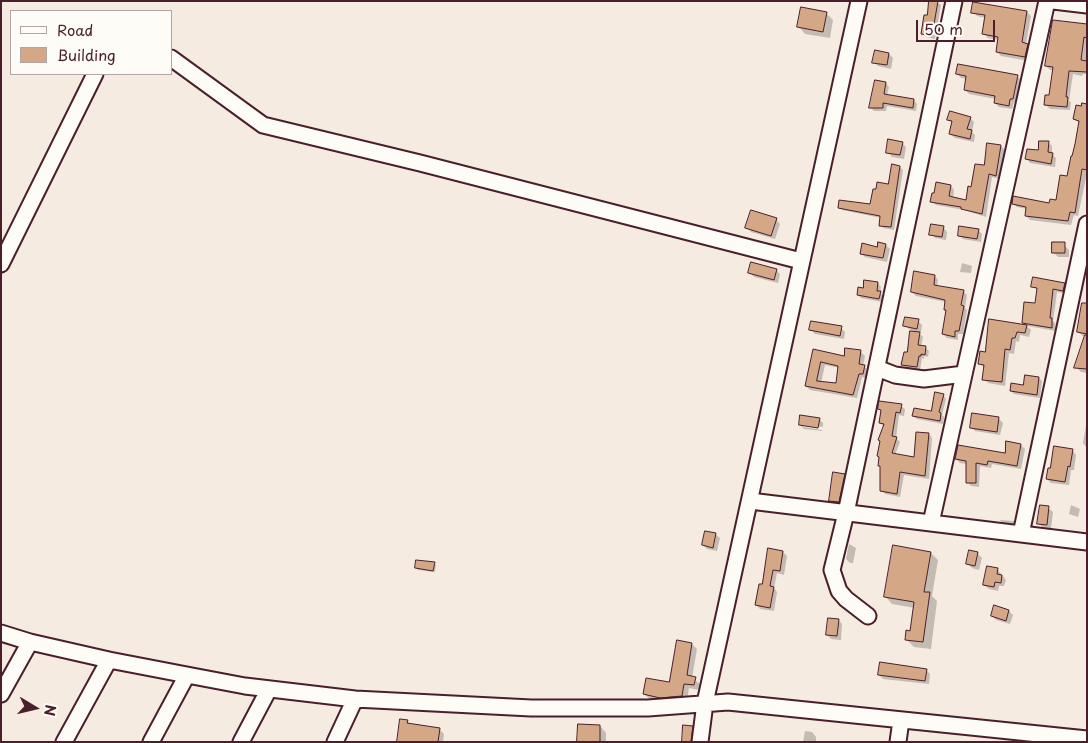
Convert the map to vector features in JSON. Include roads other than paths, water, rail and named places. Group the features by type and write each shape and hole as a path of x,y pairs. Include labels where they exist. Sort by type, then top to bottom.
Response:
{"street":[{"path":"700,742 705,703 859,1"},
{"path":"868,616 839,591 832,570 846,513 954,1"},
{"path":"931,523 1047,1"},
{"path":"1053,1 1087,5"},
{"path":"172,59 263,125 420,163 801,261"},
{"path":"1,264 96,75"},
{"path":"1021,534 1087,224"},
{"path":"877,368 895,375 924,379 964,374"},
{"path":"750,501 1087,542"},
{"path":"1,633 30,642 109,660 187,675 269,689 355,699 531,708 648,708 728,702 1087,739"},
{"path":"1,694 30,642"},
{"path":"64,742 109,660"},
{"path":"152,742 187,675"},
{"path":"241,742 269,689"},
{"path":"335,742 355,699"},
{"path":"898,742 901,720"}]}
